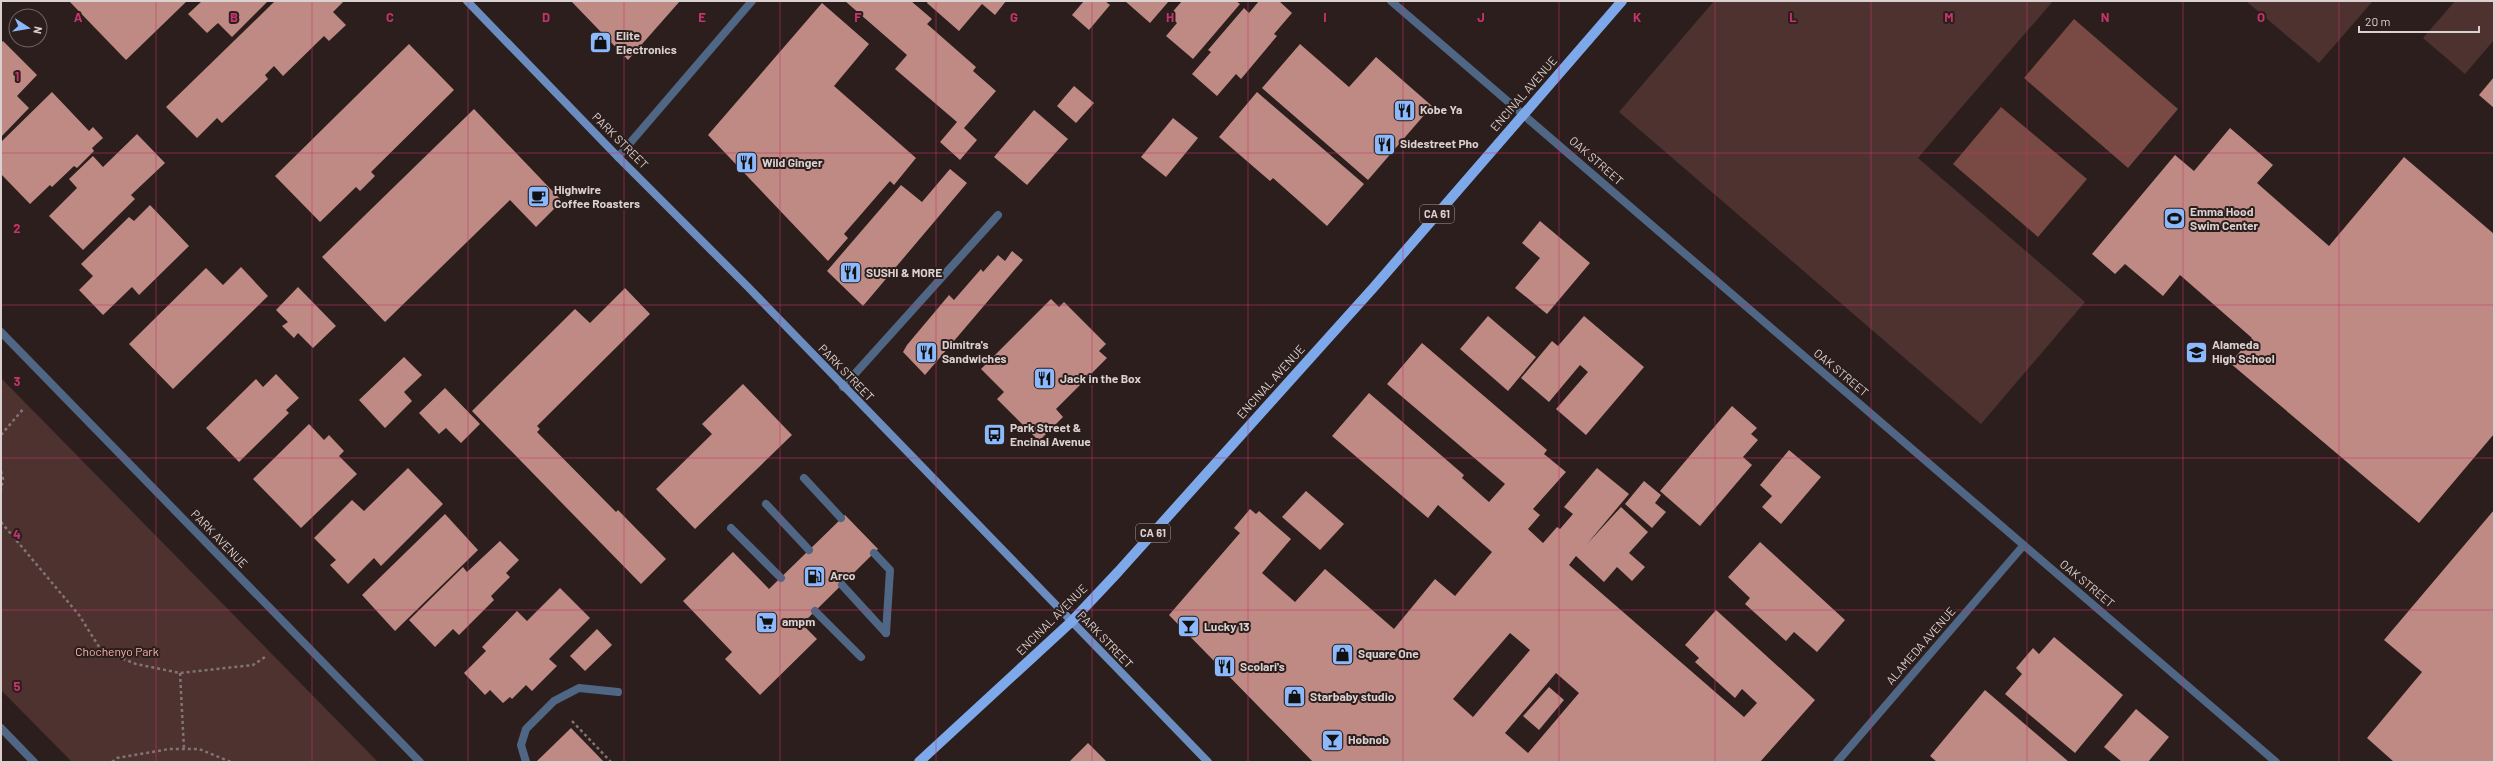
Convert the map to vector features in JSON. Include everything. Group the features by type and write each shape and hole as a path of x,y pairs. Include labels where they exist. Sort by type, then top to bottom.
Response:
{"main road":[{"name":"PARK STREET","path":"467,1 618,157 746,284 843,387 1208,762"},
{"name":"ENCINAL AVENUE","path":"919,762 1071,622 1340,325 1622,1"}],"street":[{"path":"618,157 752,1"},
{"name":"OAK STREET","path":"1391,1 2276,762"},
{"path":"843,387 998,215"},
{"name":"PARK AVENUE","path":"1,332 420,762"},
{"path":"804,478 841,518"},
{"path":"766,504 809,550"},
{"path":"731,528 781,578"},
{"name":"ALAMEDA AVENUE","path":"1837,762 2023,546"},
{"path":"842,585 886,633 890,570 874,553"},
{"path":"815,611 861,657"},
{"path":"526,762 521,745 526,729 554,701 579,688 618,692"},
{"path":"1,728 34,762"}],"path":[{"path":"1,435 24,408"},
{"path":"1,471 3,479 1,490"},
{"path":"1,522 79,615 101,650 136,664 180,673 253,665 265,657"},
{"path":"180,673 184,749"},
{"path":"554,701 611,762"},
{"path":"112,762 124,757 169,749 199,749 231,762"}],"green space":[{"path":"1714,1 2053,1 1918,158 2085,302 1981,424 1619,112"},
{"path":"2246,1 2373,1 2319,63"},
{"path":"2455,1 2494,1 2494,40 2465,74 2423,38"},
{"name":"Chochenyo Park","path":"1,378 378,762 72,762 1,690"}],"shaded area":[{"path":"2074,19 2178,109 2128,168 2024,78"},
{"path":"2001,107 2087,179 2038,237 1953,164"}],"building":[{"path":"69,1 187,1 126,60"},
{"path":"202,1 268,1 232,37 218,23 207,33 188,14"},
{"path":"275,1 344,1 333,12 346,25 329,41 324,36 283,76 274,66 265,75 268,79 222,123 217,118 197,138 166,107"},
{"path":"571,1 680,1 628,60"},
{"path":"845,1 911,1 932,19 927,24 976,67 973,71 996,91 964,128 977,140 960,160 940,142 957,122 895,69 907,55"},
{"path":"928,1 1006,1 995,15 982,4 959,31 927,3"},
{"path":"1084,1 1105,1 1110,5 1089,30 1072,15"},
{"path":"1125,1 1169,1 1150,23"},
{"path":"1182,1 1236,1 1240,4 1193,59 1166,36 1177,23 1169,16"},
{"path":"1259,1 1279,1 1292,13 1274,34 1277,36 1241,79 1236,74 1217,96 1192,74 1211,52 1208,50 1244,8 1249,13"},
{"path":"822,3 869,44 834,86 916,158 894,185 890,181 844,234 848,238 828,261 708,135"},
{"path":"3,41 8,48 10,48 37,75 17,96 29,108 1,137 1,43"},
{"path":"409,44 454,90 371,172 375,176 360,191 356,187 320,222 275,176"},
{"path":"1300,44 1349,87 1376,57 1432,106 1368,180 1262,88"},
{"path":"2494,77 2494,108 2479,95"},
{"path":"1074,86 1094,103 1076,123 1057,106"},
{"path":"52,92 89,131 93,127 103,138 92,148 94,151 77,168 74,166 52,187 50,185 30,204 1,174 1,142"},
{"path":"1257,92 1364,184 1327,226 1273,178 1270,181 1219,137"},
{"path":"474,109 562,201 536,227 510,200 385,322 322,257"},
{"path":"1034,110 1068,139 1027,185 994,157"},
{"path":"1173,118 1198,138 1166,177 1141,157"},
{"path":"2230,128 2273,165 2257,183 2329,246 2404,157 2494,234 2494,434 2419,523 2230,363 2252,338 2180,275 2163,296 2125,264 2115,274 2092,254 2175,155 2194,171"},
{"path":"137,134 165,163 131,195 135,199 83,250 49,216 77,188 69,179 93,156 103,167"},
{"path":"950,169 967,183 863,306 827,271 901,185 922,202"},
{"path":"150,205 189,246 139,295 132,287 103,315 79,290 93,276 81,264 129,217 134,221"},
{"path":"1540,221 1590,263 1547,314 1515,288 1540,258 1522,243"},
{"path":"1012,251 1023,260 925,375 903,352 907,345 949,295 954,300 981,269 983,272 998,255 1005,261"},
{"path":"241,267 268,296 173,389 129,344 206,268 223,285"},
{"path":"298,287 336,326 313,348 298,333 294,338 282,326 288,322 276,310"},
{"path":"625,288 650,314 537,426 540,429 537,432 616,512 618,510 666,559 641,584 472,411 575,309 590,323"},
{"path":"1051,299 1059,307 1064,302 1106,344 1099,351 1107,358 1056,409 1063,417 1039,441 997,399 1004,392 981,369"},
{"path":"1488,316 1536,357 1508,391 1460,349"},
{"path":"1584,316 1644,367 1586,435 1556,409 1588,372 1580,365 1549,402 1521,378 1552,341 1558,346"},
{"path":"1422,343 1547,450 1544,454 1566,472 1533,509 1540,515 1528,529 1543,543 1557,527 1560,529 1573,514 1564,507 1597,468 1629,494 1587,544 1621,507 1648,532 1629,553 1645,567 1632,581 1617,567 1604,582 1576,556 1569,565 1744,717 1757,703 1742,689 1735,698 1695,662 1699,658 1685,645 1716,610 1815,700 1760,762 1313,762 1169,615 1240,533 1234,528 1250,509 1256,514 1259,511 1291,539 1262,573 1295,602 1325,569 1394,629 1435,579 1455,596 1492,552 1438,505 1428,518 1332,436 1369,393 1464,475 1462,478 1489,502 1505,484 1387,384","holes":["1510,633 1530,650 1473,717 1453,699","1556,673 1579,693 1528,753 1505,733"]},
{"path":"404,357 422,375 404,392 412,401 385,428 359,400"},
{"path":"276,374 299,398 286,410 289,413 239,462 206,428 256,379 263,387"},
{"path":"743,384 792,435 695,529 656,489 712,434 702,424"},
{"path":"445,388 480,424 461,443 446,428 439,434 419,413"},
{"path":"1732,406 1757,428 1751,434 1758,440 1743,457 1752,465 1700,526 1660,491"},
{"path":"309,424 324,440 329,435 344,451 339,456 357,474 301,528 253,479"},
{"path":"1789,450 1821,477 1781,524 1762,507 1772,496 1760,485"},
{"path":"408,468 443,504 381,566 374,558 348,584 330,565 336,560 314,538 352,500 364,511"},
{"path":"1644,481 1661,495 1655,503 1666,512 1652,528 1625,504"},
{"path":"1306,491 1344,524 1320,550 1282,517"},
{"path":"2494,510 2494,762 2394,762 2367,738 2422,672 2384,640"},
{"path":"445,514 478,550 395,631 362,595"},
{"path":"845,515 878,549 802,624 817,639 760,695 725,659 732,652 683,601 733,552 769,589"},
{"path":"500,541 519,560 506,573 510,577 491,596 494,600 459,635 453,629 435,647 409,620 463,567 467,572"},
{"path":"1760,542 1845,620 1817,652 1794,632 1786,641 1745,604 1750,598 1728,577"},
{"path":"560,588 590,618 549,659 557,666 532,691 526,685 512,699 510,697 503,703 490,690 485,695 464,673 486,651 482,647 517,611 527,621"},
{"path":"597,629 612,645 585,671 570,656"},
{"path":"2054,637 2123,695 2075,753 2005,694 2022,674 2016,668 2033,648 2039,654"},
{"path":"1549,687 1564,700 1539,730 1523,716"},
{"path":"1985,690 2069,762 1937,762 1930,756"},
{"path":"2136,709 2169,737 2148,762 2122,762 2104,747"},
{"path":"571,728 604,762 536,762"},
{"path":"1088,743 1107,762 1069,762"}],"place":[{"name":"Elite Electronics","path":"601,43"},
{"name":"Kobe Ya","path":"1405,110"},
{"name":"Sidestreet Pho","path":"1384,144"},
{"name":"Wild Ginger","path":"747,163"},
{"name":"Highwire Coffee Roasters","path":"539,197"},
{"name":"Emma Hood Swim Center","path":"2175,219"},
{"name":"SUSHI & MORE","path":"850,273"},
{"name":"Dimitra's Sandwiches","path":"926,352"},
{"name":"Alameda High School","path":"2196,352"},
{"name":"Jack in the Box","path":"1044,379"},
{"name":"Park Street & Encinal Avenue","path":"994,435"},
{"name":"Arco","path":"815,576"},
{"name":"ampm","path":"766,622"},
{"name":"Lucky 13","path":"1189,627"},
{"name":"Square One","path":"1342,654"},
{"name":"Scolari's","path":"1225,667"},
{"name":"Starbaby studio","path":"1294,697"},
{"name":"Hobnob","path":"1332,740"}]}
